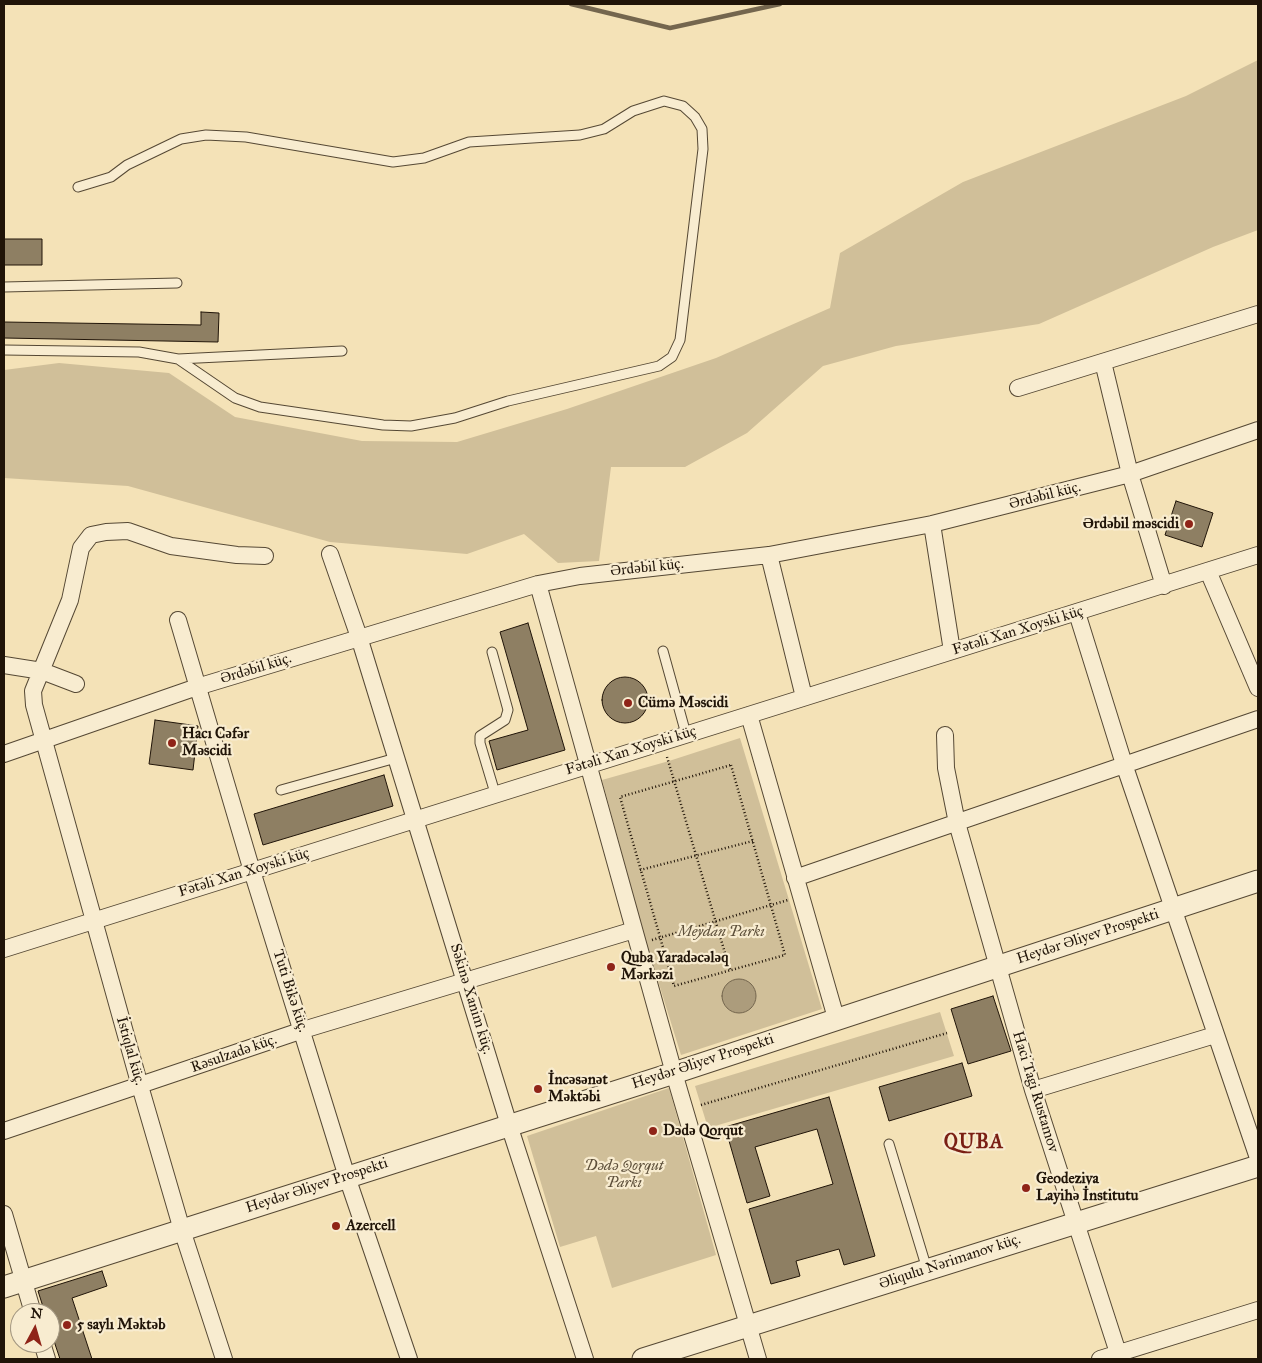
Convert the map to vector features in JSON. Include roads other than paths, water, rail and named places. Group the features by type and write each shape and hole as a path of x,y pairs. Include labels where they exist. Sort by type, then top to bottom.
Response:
{"street":[{"path":"1018,388 1258,314"},
{"path":"1103,362 1130,474 1164,586"},
{"name":"Ərdəbil küç.","path":"4,754 197,687 538,584 580,576 769,555 932,524 1130,474 1258,430"},
{"path":"932,524 952,651"},
{"path":"45,740 34,705 33,691 70,600 81,548 91,535 128,531 171,546 237,555 265,556"},
{"name":"Səkinə Xanim küç.","path":"330,554 359,637 414,819 466,981 508,1125 585,1359"},
{"path":"769,555 804,697"},
{"name":"Fətəli Xan Xoyski küç","path":"4,948 1258,555"},
{"path":"1208,571 1258,688"},
{"path":"538,584 674,1072 758,1359"},
{"path":"1077,613 1124,764 1175,908 1215,1035 1258,1158"},
{"name":"Tuti Bikə küç.","path":"178,620 252,871 303,1030 347,1177 409,1359"},
{"path":"4,665 42,671 76,684"},
{"path":"749,715 836,1018"},
{"path":"795,878 1258,719"},
{"name":"Haci Tagi Rustamov","path":"945,735 946,768 957,823 1033,1090 1119,1357"},
{"name":"İstiqlal küç.","path":"45,740 140,1086 182,1230 224,1359"},
{"name":"Heydər Əliyev Prospekti","path":"13,1284 674,1072 1258,881"},
{"name":"Rəsulzadə küç.","path":"4,1132 303,1030 466,981 636,937"},
{"path":"1033,1090 1215,1035"},
{"name":"Əliqulu Nərimanov küç.","path":"643,1359 1258,1166"},
{"path":"4,1214 13,1284 26,1303"},
{"path":"1100,1359 1119,1357 1258,1310"}],"lane":[{"path":"78,187 111,177 127,165 181,139 206,135 246,137 393,162 424,158 469,142 580,135 604,129 633,111 664,101 683,106 695,117 702,129 703,149 680,340 672,357 659,366 508,401 456,418 411,426 383,425 260,407 234,398 178,359"},
{"path":"4,287 177,283"},
{"path":"4,350 139,352 178,359 342,351"},
{"path":"664,651 686,734"},
{"path":"492,652 508,710 505,720 480,736 480,743 494,793"},
{"path":"280,790 396,758"},
{"path":"889,1144 926,1269"}],"waterway":[{"path":"571,4 670,28 780,4"}],"place":[{"name":"Ərdəbil məscidi","path":"1189,524"},
{"name":"Cümə Məscidi","path":"628,703"},
{"name":"Hacı Cəfər Məscidi","path":"172,743"},
{"name":"Quba Yaradəcələq Mərkəzi","path":"611,967"},
{"name":"İncəsənət Məktəbi","path":"538,1089"},
{"name":"Dədə Qorqut","path":"653,1131"},
{"name":"Geodeziya Layihə İnstitutu","path":"1026,1188"},
{"name":"Azercell","path":"336,1226"},
{"name":"5 saylı Məktəb","path":"67,1325"}],"district":[{"name":"QUBA","path":"974,1143"}],"park label":[{"name":"Meydan Parkı","path":"721,932"},
{"name":"Dədə Qorqut Parkı","path":"624,1174"}]}
